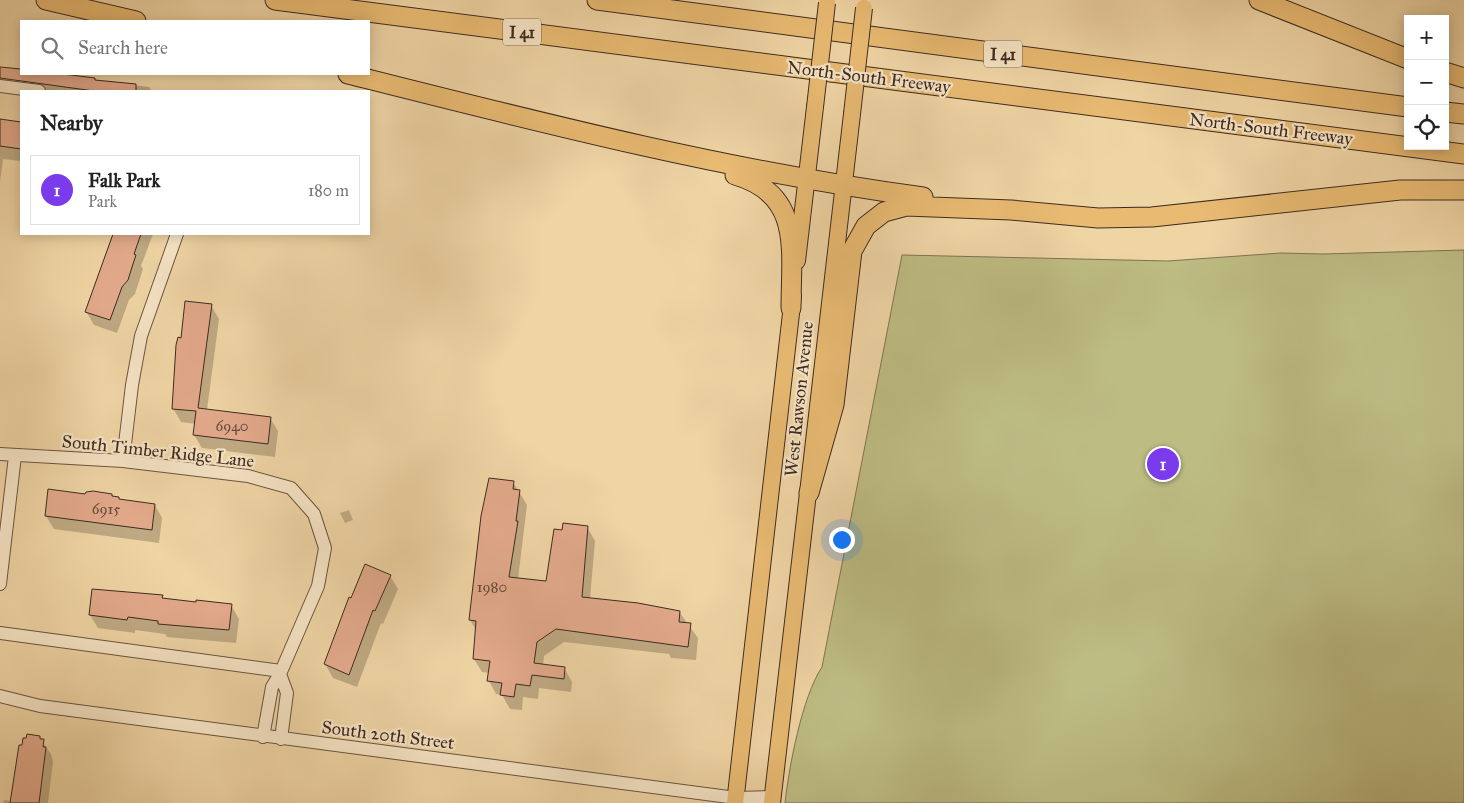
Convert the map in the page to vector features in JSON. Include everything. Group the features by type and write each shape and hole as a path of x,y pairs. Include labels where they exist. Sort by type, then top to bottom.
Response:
{"highway":[{"path":"46,0 132,20"},
{"name":"North-South Freeway","path":"275,0 1464,154"},
{"name":"I 41","path":"597,0 1404,106"},
{"path":"1259,0 1404,57"},
{"path":"1449,73 1464,78"},
{"path":"352,75 665,150 807,180 1011,210 1098,218 1152,217 1400,190 1464,190"},
{"path":"1449,112 1464,114"},
{"path":"665,150 701,166 757,183 779,201 786,218 791,245 791,308"},
{"path":"809,493 834,405 852,252 861,233 884,212 906,206 1011,210"}],"main road":[{"name":"West Rawson Avenue","path":"735,800 827,2"},
{"name":"West Rawson Avenue","path":"773,800 865,4"}],"street":[{"path":"0,86 31,90"},
{"path":"123,462 132,385 141,336 177,235"},
{"name":"South Timber Ridge Lane","path":"0,454 123,462 248,476 291,488 314,514 325,548 318,586 281,672"},
{"path":"0,584 15,456"},
{"path":"0,633 281,672"},
{"path":"263,737 272,687 281,672"},
{"path":"281,672 287,692 281,739"},
{"name":"South 20th Street","path":"0,696 40,706 263,737 735,800 773,800"}],"shaded area":[{"path":"1464,250 1464,803 785,803 793,752 803,714 808,696 822,667 902,255 1168,261 1281,253 1323,254"}],"building":[{"path":"0,67 20,69 20,75 71,75 95,78 95,80 136,84 136,90 87,90 0,78"},
{"path":"0,119 20,122 20,149 0,146"},
{"path":"113,235 141,235 128,280 122,287 110,320 85,312"},
{"path":"185,301 212,304 198,408 271,417 268,444 193,435 196,411 172,409 176,345 178,337 181,338"},
{"path":"489,478 514,481 513,489 520,490 516,521 518,521 509,577 546,581 554,529 562,530 563,523 588,526 582,597 638,603 680,611 679,622 691,623 688,647 556,629 537,642 534,663 565,667 564,679 532,675 530,686 516,684 514,697 500,695 502,683 487,681 490,661 473,659 476,621 469,620 481,516"},
{"path":"48,489 85,494 86,492 93,491 112,494 112,496 119,497 119,499 155,504 152,530 45,516"},
{"path":"365,564 391,575 375,611 373,610 349,675 324,664 349,597 351,598"},
{"path":"92,589 163,595 162,598 196,602 196,600 232,604 229,630 158,624 158,621 128,617 127,620 89,615"},
{"path":"27,734 40,736 40,739 44,739 43,747 46,747 39,803 10,803 19,745 22,745 23,738 26,738"}],"place":[{"name":"Falk Park","path":"1163,464"}]}
